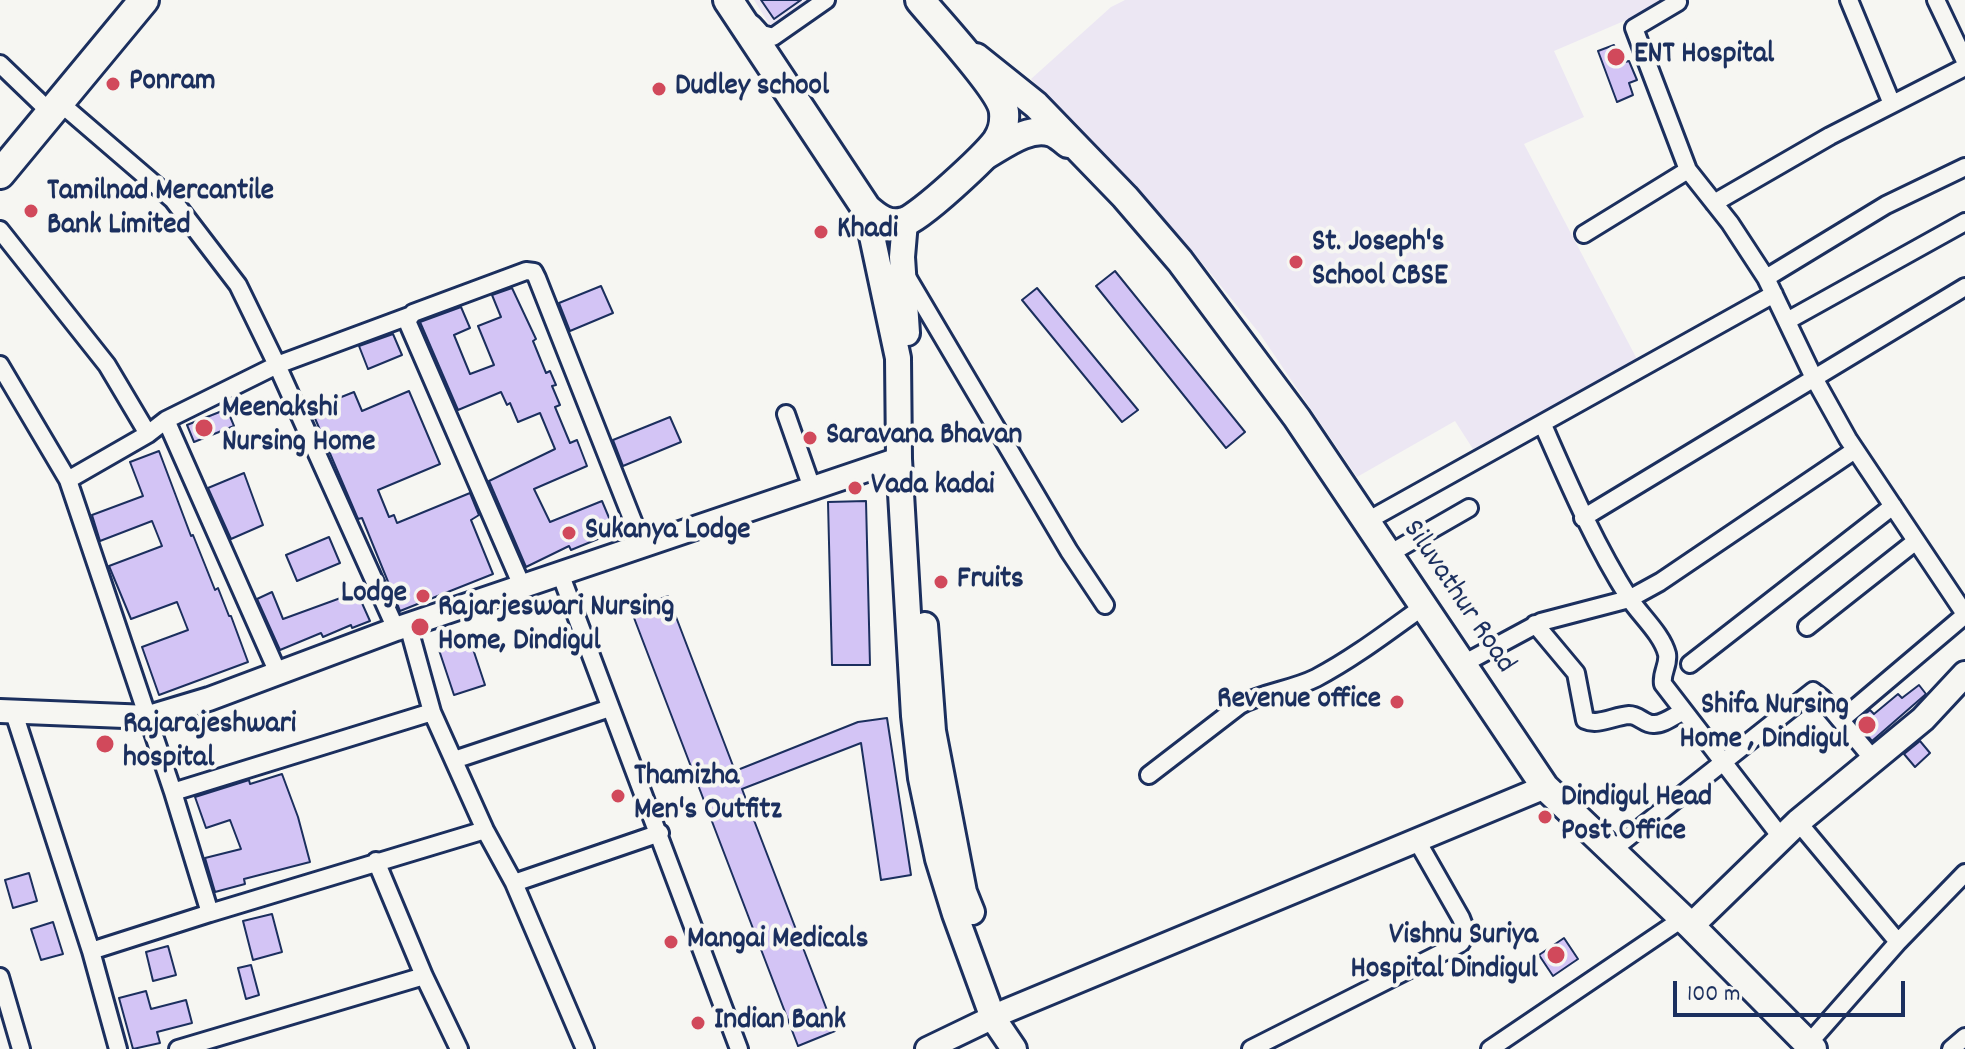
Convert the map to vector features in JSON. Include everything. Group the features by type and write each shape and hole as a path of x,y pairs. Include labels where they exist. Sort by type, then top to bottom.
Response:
{"highway":[{"path":"0,174 144,0"},
{"path":"728,0 866,208 879,219 890,223 905,222 981,159 1004,127 1001,101 920,0"}],"main road":[{"name":"Siluvathur Road","path":"952,39 1036,105 1180,261 1297,418 1545,787 1810,1047"},
{"name":"Siluvathur Road","path":"981,159 1014,139 1036,131 1052,133 1081,152"},
{"path":"866,208 898,358 899,459 920,668"},
{"path":"905,222 903,270 920,668 921,778 938,859 1005,1028"},
{"path":"1686,922 1789,829 1923,719 1965,674"}],"street":[{"path":"736,0 756,29 767,37 779,34 826,0"},
{"path":"1677,0 1634,28 1688,170 1730,223 1766,278 1814,378 1855,450 1965,615 1841,720"},
{"path":"1849,0 1892,104"},
{"path":"1714,203 1830,136 1965,64 1936,0"},
{"path":"0,64 173,200 238,285 402,627 432,712 485,830 514,883 585,1049"},
{"path":"1766,278 1886,205 1965,167"},
{"path":"1584,234 1688,170"},
{"path":"1787,321 1965,222"},
{"path":"0,230 107,365 148,434"},
{"path":"903,270 1069,551 1105,605"},
{"path":"68,480 148,434 166,420 277,365 526,271 534,272 642,544"},
{"path":"1583,518 1965,287"},
{"path":"1367,521 1774,294"},
{"path":"409,316 408,326 522,586"},
{"path":"0,365 68,480 149,717 210,913"},
{"path":"786,414 812,488"},
{"path":"166,420 278,673"},
{"path":"1543,425 1583,518 1629,599 1663,645 1668,662 1661,679 1682,712 1721,762 1898,942"},
{"path":"1463,664 1535,624 1629,599 1660,582 1855,450"},
{"path":"118,1049 91,951 7,712 149,717 642,544 899,459"},
{"path":"1690,664 1893,506"},
{"path":"1389,554 1469,508"},
{"path":"1807,627 1916,541"},
{"path":"560,573 739,1049"},
{"path":"1149,775 1240,705 1313,680 1424,606"},
{"path":"1535,624 1576,673 1585,720 1591,722 1635,715 1650,724 1657,724 1682,712"},
{"path":"1611,851 1813,691 1873,759"},
{"path":"454,760 610,708"},
{"path":"173,792 432,712"},
{"path":"927,1049 1005,1028 1416,839 1545,787"},
{"path":"91,951 485,830"},
{"path":"514,883 660,833"},
{"path":"1251,1049 1461,943 1466,931 1461,918 1416,839"},
{"path":"376,861 424,976 459,1049"},
{"path":"1810,1047 1898,942 1965,873"},
{"path":"1490,1049 1686,922"},
{"path":"178,1049 424,976"},
{"path":"0,977 21,1049"},
{"path":"1951,1049 1965,1037"}],"shaded area":[{"path":"754,0 812,0 781,25 771,27"},
{"path":"1125,0 1673,0 1554,51 1584,117 1524,144 1639,363 1473,449 1455,421 1357,477 1260,334 1198,258 1031,79 1111,7"}],"building":[{"path":"761,0 801,0 774,19"},
{"path":"1614,45 1621,63 1629,61 1637,80 1629,83 1633,95 1617,102 1598,51"},
{"path":"1115,271 1245,432 1226,448 1096,286"},
{"path":"601,286 613,313 570,331 559,303"},
{"path":"512,288 536,339 533,341 546,373 550,371 556,385 552,386 560,405 555,407 570,443 577,440 587,466 534,489 550,522 602,501 615,532 571,550 569,546 526,567 489,481 555,449 540,413 518,422 510,403 507,405 501,392 458,410 420,322 461,307 470,328 454,335 470,374 494,365 478,326 501,317 492,295"},
{"path":"1037,288 1138,410 1122,422 1022,300"},
{"path":"393,334 402,355 368,369 359,346"},
{"path":"409,391 440,464 378,490 389,517 394,515 397,523 470,493 479,515 471,520 493,574 400,611 362,518 358,519 311,409 354,392 362,411"},
{"path":"227,409 234,426 194,442 187,425"},
{"path":"670,417 681,442 623,466 613,440"},
{"path":"159,451 191,536 215,590 218,588 231,616 248,662 159,695 142,647 188,630 177,602 131,619 109,566 162,546 152,521 100,541 92,515 143,496 130,462"},
{"path":"244,473 263,525 231,539 208,488"},
{"path":"866,501 870,665 832,665 828,502"},
{"path":"329,537 340,563 297,581 286,555"},
{"path":"272,592 283,619 357,592 370,621 323,637 321,633 280,650 257,599"},
{"path":"668,596 735,771 858,722 887,718 911,875 881,880 861,743 742,789 835,1031 798,1046 631,610"},
{"path":"469,637 485,685 454,695 438,647"},
{"path":"1919,685 1926,694 1872,741 1856,722 1870,710 1874,714 1898,694 1902,698"},
{"path":"1920,741 1930,753 1915,767 1904,754"},
{"path":"282,774 310,862 244,879 245,884 215,892 205,858 241,849 230,820 206,828 195,797 249,780 250,784"},
{"path":"29,873 37,901 13,908 5,880"},
{"path":"272,914 282,952 253,960 243,921"},
{"path":"53,922 63,954 41,960 31,929"},
{"path":"1564,938 1578,959 1553,976 1539,955"},
{"path":"168,946 176,975 153,981 146,952"},
{"path":"251,965 259,995 246,999 238,968"},
{"path":"146,991 151,1009 186,1000 192,1023 157,1032 160,1043 133,1049 119,998"}],"place":[{"name":"ENT Hospital","path":"1616,57"},
{"name":"Ponram","path":"113,84"},
{"name":"Dudley school","path":"659,89"},
{"name":"Tamilnad Mercantile Bank Limited","path":"31,211"},
{"name":"Khadi","path":"821,232"},
{"name":"St. Joseph's School CBSE","path":"1296,262"},
{"name":"Meenakshi Nursing Home","path":"204,428"},
{"name":"Saravana Bhavan","path":"810,438"},
{"name":"Vada kadai","path":"855,488"},
{"name":"Sukanya Lodge","path":"569,533"},
{"name":"Fruits","path":"941,582"},
{"name":"Lodge","path":"423,596"},
{"name":"Rajarjeswari Nursing Home, Dindigul","path":"420,627"},
{"name":"Revenue office","path":"1397,702"},
{"name":"Shifa Nursing Home , Dindigul","path":"1867,725"},
{"name":"Rajarajeshwari hospital","path":"105,744"},
{"name":"Thamizha Men's Outfitz","path":"618,796"},
{"name":"Dindigul Head Post Office","path":"1545,817"},
{"name":"Mangai Medicals","path":"671,942"},
{"name":"Vishnu Suriya Hospital Dindigul","path":"1556,955"},
{"name":"Indian Bank","path":"698,1023"}]}
